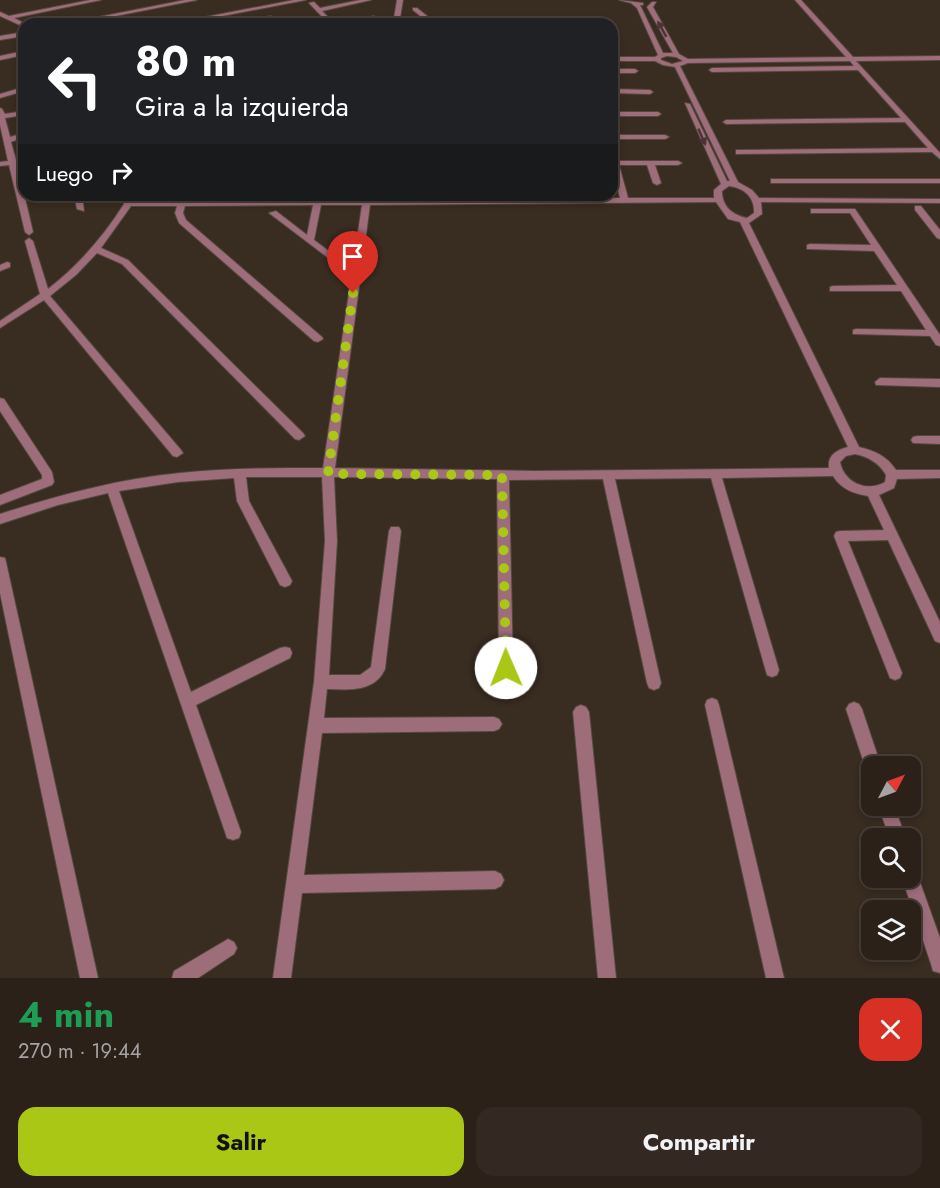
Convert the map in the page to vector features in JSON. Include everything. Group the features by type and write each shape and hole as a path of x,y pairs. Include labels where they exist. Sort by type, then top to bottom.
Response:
{"street":[{"path":"2,15 98,0"},
{"path":"98,18 194,0"},
{"path":"205,18 303,0"},
{"path":"318,10 368,0"},
{"path":"397,18 400,0"},
{"path":"622,0 639,7 659,57 668,65 725,184"},
{"path":"798,0 940,157"},
{"path":"633,3 657,1"},
{"path":"657,1 650,7 677,55 687,61"},
{"path":"312,3 326,18"},
{"path":"264,9 271,18"},
{"path":"415,9 426,18"},
{"path":"2,15 18,22"},
{"path":"0,38 18,35"},
{"path":"618,59 677,55"},
{"path":"0,58 18,57"},
{"path":"668,65 677,66 687,61 940,58"},
{"path":"677,66 735,184"},
{"path":"712,70 861,68"},
{"path":"618,71 635,71"},
{"path":"0,96 18,91"},
{"path":"618,91 650,92"},
{"path":"18,113 1,114 18,181"},
{"path":"618,114 658,114"},
{"path":"726,122 907,120"},
{"path":"7,141 18,137"},
{"path":"618,137 665,137"},
{"path":"739,152 933,150"},
{"path":"0,164 18,162"},
{"path":"618,163 678,163"},
{"path":"650,163 657,183"},
{"path":"618,175 625,202"},
{"path":"774,181 940,181"},
{"path":"725,184 735,184 749,191 757,200 758,214 744,221 731,217 718,200 718,190 725,184"},
{"path":"608,201 718,200"},
{"path":"757,200 940,201"},
{"path":"23,201 29,236 45,296 177,453"},
{"path":"79,201 81,209"},
{"path":"0,325 45,296 98,250 125,201"},
{"path":"176,201 182,203 213,201"},
{"path":"304,201 334,201"},
{"path":"282,978 321,682 331,541 328,474 367,201"},
{"path":"310,241 318,202"},
{"path":"182,203 179,213 182,220 318,339"},
{"path":"918,208 940,236"},
{"path":"814,211 852,211 940,343"},
{"path":"273,213 335,260"},
{"path":"744,221 855,450"},
{"path":"810,247 877,248"},
{"path":"98,250 125,262 299,436"},
{"path":"833,288 903,288"},
{"path":"856,332 933,333"},
{"path":"880,382 940,383"},
{"path":"0,402 48,475 48,482 0,500"},
{"path":"917,440 940,440"},
{"path":"855,450 879,458 892,475 890,485 886,489 872,492 854,488 836,472 834,461 837,456 855,450"},
{"path":"0,519 68,497 112,488 184,477 239,473 502,475 836,472"},
{"path":"239,473 243,501 285,580"},
{"path":"715,473 772,670"},
{"path":"608,474 654,683"},
{"path":"892,475 940,474"},
{"path":"502,475 506,668"},
{"path":"112,488 233,832"},
{"path":"872,492 940,637"},
{"path":"321,682 366,682 378,669 395,531"},
{"path":"892,535 840,536 895,673"},
{"path":"0,562 89,978"},
{"path":"186,702 285,653"},
{"path":"712,705 776,978"},
{"path":"854,710 870,756"},
{"path":"581,712 607,978"},
{"path":"315,726 494,724"},
{"path":"294,884 495,880"},
{"path":"914,888 940,964"},
{"path":"181,978 228,948"}],"route":[{"path":"353,293 328,474 502,475 506,668"}]}
